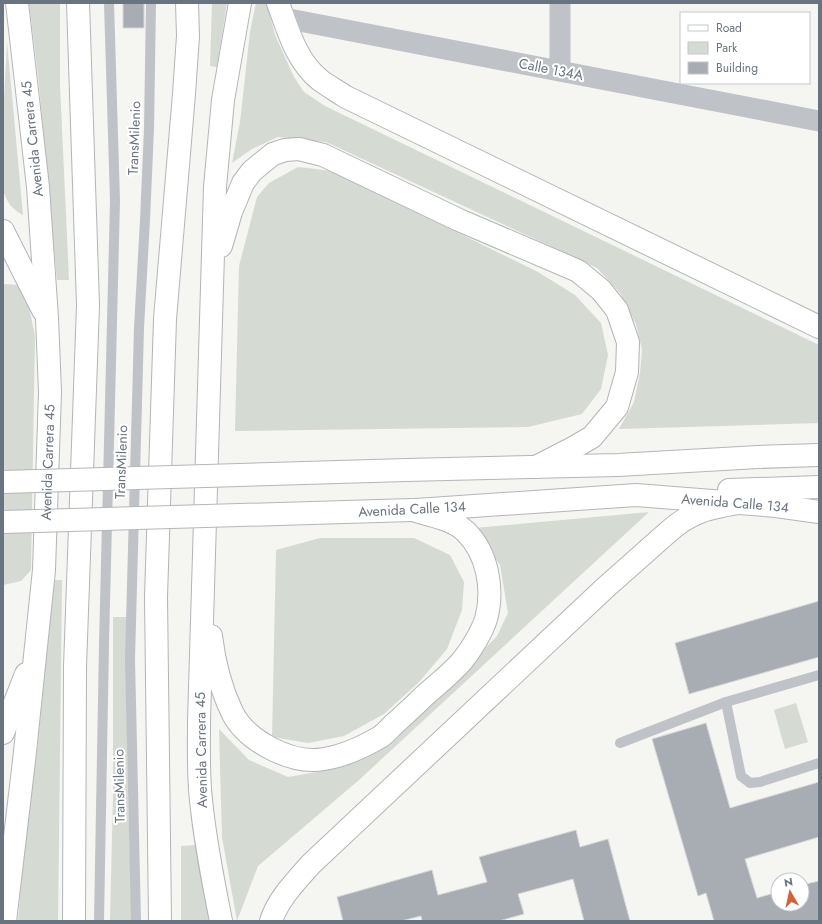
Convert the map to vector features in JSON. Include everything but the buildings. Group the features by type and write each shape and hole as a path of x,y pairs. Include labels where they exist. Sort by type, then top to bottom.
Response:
{"main road":[{"name":"Avenida Carrera 45","path":"5,921 24,761 44,570 50,392 47,318 38,187 17,3"},
{"path":"74,921 75,668 88,305 78,3"},
{"path":"160,921 156,597 165,319 184,94 188,36 187,3"},
{"name":"Avenida Carrera 45","path":"221,921 210,866 200,799 199,721 215,187 223,100 240,3"},
{"path":"281,10 294,46 304,62 319,79 346,97 819,326"},
{"path":"213,274 231,212 243,183 252,171 273,154 285,150 299,149 323,155 459,220 578,271 601,290 617,310 628,342 627,372 617,408 592,437 536,467"},
{"path":"3,230 47,318"},
{"path":"3,482 618,465 758,457 819,456"},
{"path":"636,495 819,487"},
{"name":"Avenida Calle 134","path":"3,522 412,510 636,495 739,503 819,512"},
{"path":"271,921 283,899 311,864 616,578 677,524 694,513 714,507 739,503"},
{"path":"204,578 212,645 220,680 232,712 244,730 257,740 280,752 300,758 323,759 353,750 381,736 462,662 472,647 486,620 490,599 489,577 479,550 465,531 450,522 412,510"},
{"path":"3,733 36,647"}],"street":[{"path":"560,3 560,70"},
{"name":"Calle 134A","path":"281,10 560,70 819,121"}],"lane":[{"name":"TransMilenio","path":"99,921 115,201 109,3"},
{"name":"TransMilenio","path":"136,921 130,659 139,328 149,129 151,3"},
{"path":"620,743 726,702 819,675"},
{"path":"726,702 741,776 750,783 760,782 819,763"}],"green space":[{"path":"29,3 60,3 60,85 69,280 57,280 38,75"},
{"path":"212,3 227,3 217,67 210,66"},
{"path":"256,3 267,3 275,35 294,77 304,92 325,106 819,345 819,423 619,429 634,402 640,373 642,350 636,324 620,293 597,268 326,142 278,137 252,149 232,163 240,122 250,32"},
{"path":"7,42 23,215 10,205 3,190 3,119"},
{"path":"298,167 332,171 538,272 575,295 601,323 608,355 601,389 582,414 528,427 235,431 239,266 257,197 269,183"},
{"path":"3,284 19,285 29,307 35,336 31,570 21,581 3,585"},
{"path":"649,512 359,780 258,866 237,921 222,837 219,729 249,760 288,777 333,769 371,753 446,688 497,636 508,613 500,565 474,528"},
{"path":"320,538 414,538 450,555 464,582 462,610 447,649 419,682 384,714 344,736 308,743 272,737 276,550"},
{"path":"54,580 62,580 58,921 18,921 23,861 37,751"},
{"path":"113,617 126,617 128,794 132,921 110,921 113,796"},
{"path":"796,703 808,742 785,749 774,710"},
{"path":"197,845 209,921 181,921 181,846"}]}
